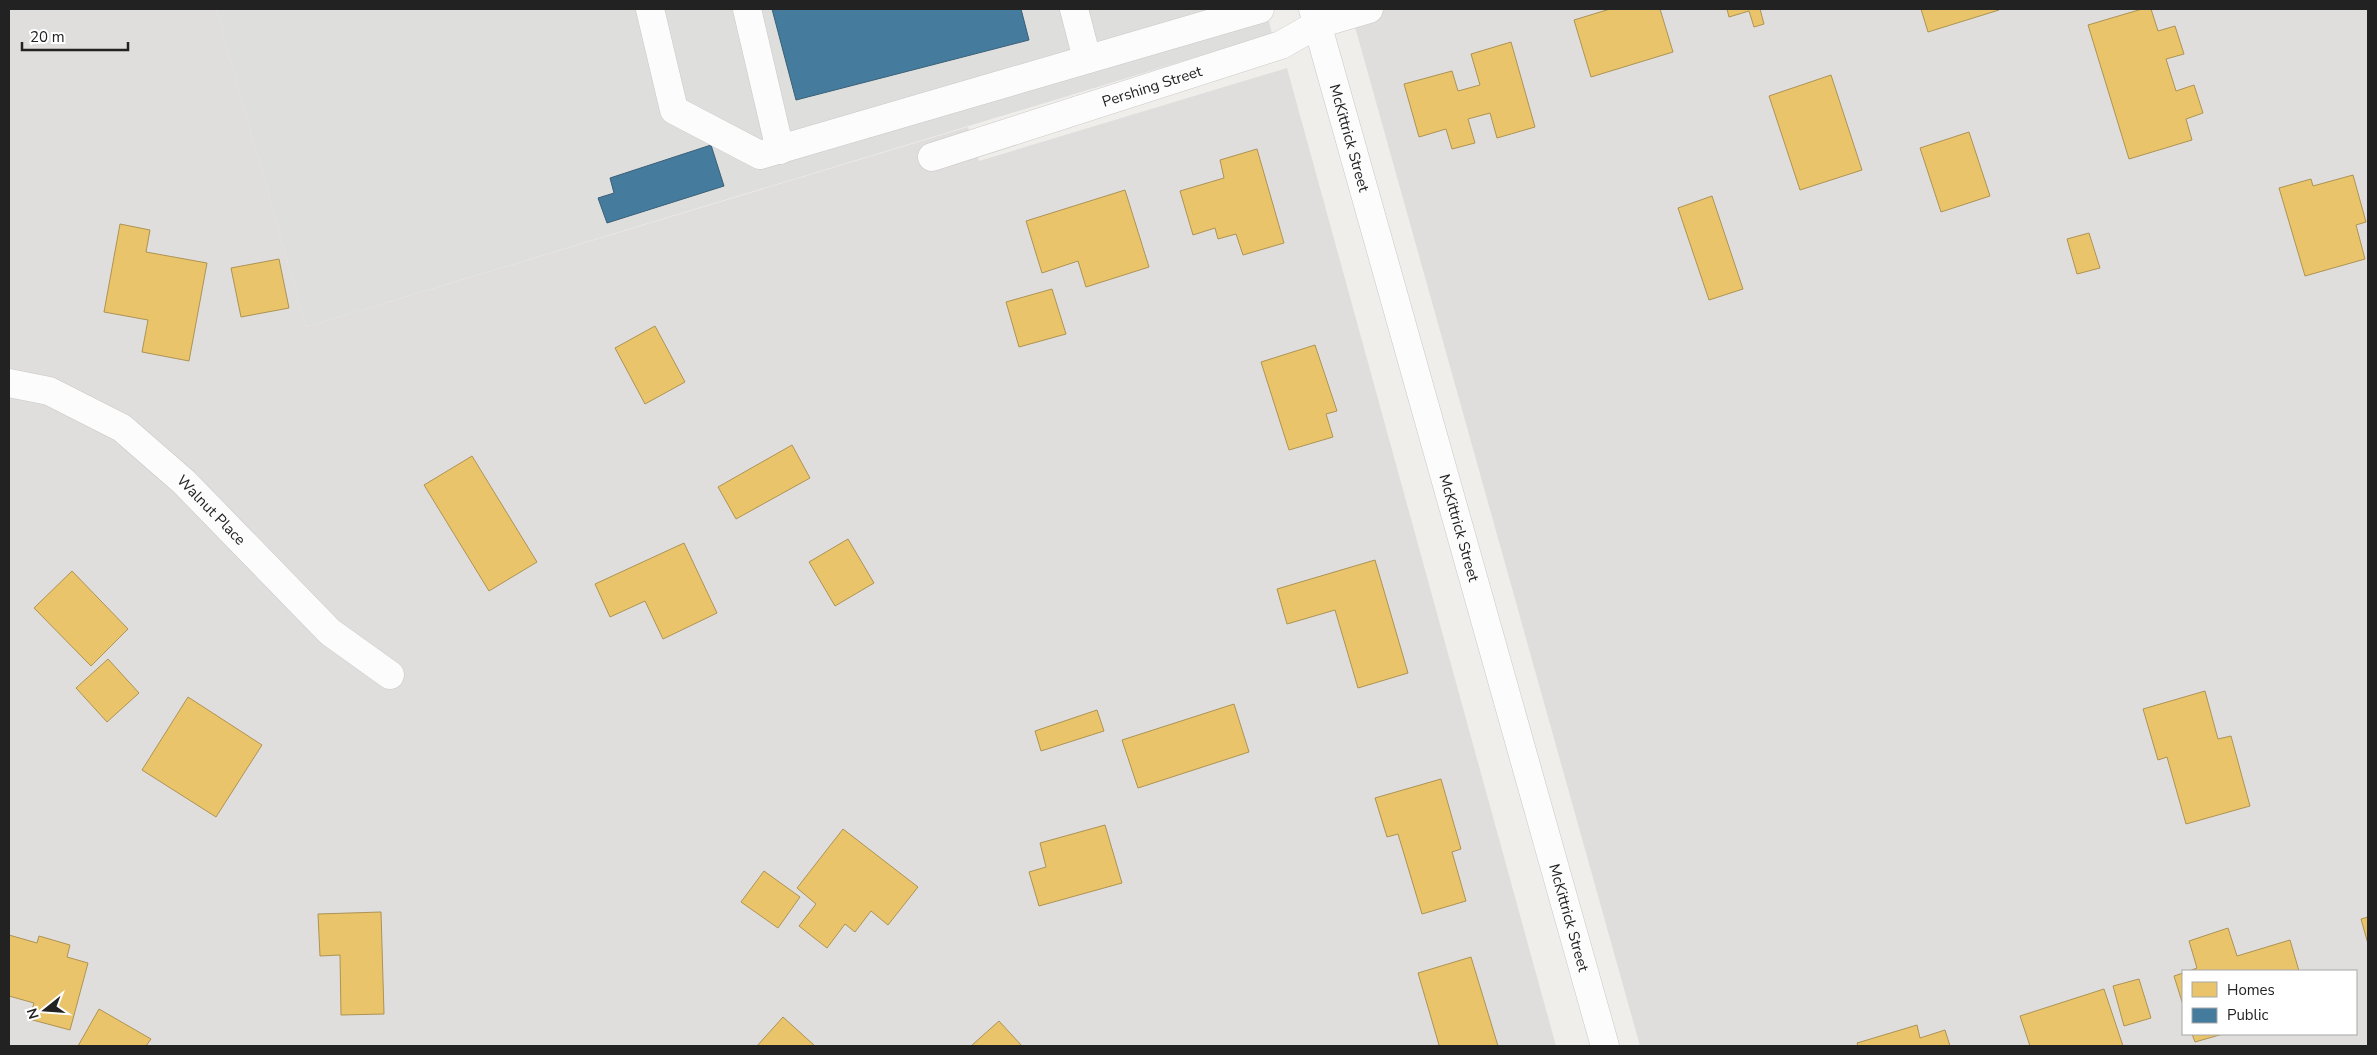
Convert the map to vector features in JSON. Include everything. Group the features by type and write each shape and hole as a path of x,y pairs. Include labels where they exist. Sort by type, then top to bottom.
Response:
{"street":[{"path":"650,9 674,110 760,155 1087,59 1194,18 1260,9"},
{"path":"747,9 780,150"},
{"path":"1074,9 1087,59"},
{"name":"Pershing Street","path":"932,157 1281,45 1315,17 1369,9"},
{"name":"McKittrick Street","path":"1315,17 1605,1046"},
{"name":"Walnut Place","path":"9,383 49,391 122,428 184,482 330,632 390,675"}],"shaded area":[{"path":"9,9 216,9 306,327 968,127 979,161 1287,68 1556,1046 9,1046"},
{"path":"216,9 1266,9 1272,34 306,327"},
{"path":"1350,9 2368,9 2368,1046 1640,1046"}],"building: Homes":[{"path":"1610,9 1660,9 1673,52 1591,77 1574,20"},
{"path":"1727,9 1760,9 1764,24 1754,27 1749,11 1729,17"},
{"path":"1921,9 1999,9 1999,10 1928,32"},
{"path":"2142,9 2151,9 2158,31 2175,26 2184,54 2166,59 2176,91 2194,85 2203,113 2186,119 2192,140 2129,159 2088,25"},
{"path":"1511,42 1535,127 1497,138 1490,113 1468,119 1475,143 1452,149 1446,129 1419,137 1404,84 1452,71 1458,91 1480,85 1471,54"},
{"path":"1831,75 1862,170 1800,190 1769,96"},
{"path":"1969,132 1990,196 1941,212 1920,148"},
{"path":"1257,149 1284,243 1243,255 1236,234 1218,239 1215,228 1193,235 1180,191 1224,178 1220,160"},
{"path":"2353,175 2366,222 2356,225 2365,259 2305,276 2279,188 2311,179 2313,186"},
{"path":"1125,190 1149,267 1086,287 1078,261 1042,273 1026,221"},
{"path":"1712,196 1743,289 1709,300 1678,208"},
{"path":"120,224 150,230 146,252 207,263 189,361 142,352 148,320 104,312"},
{"path":"2089,233 2100,268 2077,274 2067,239"},
{"path":"279,259 289,308 241,317 231,268"},
{"path":"1052,289 1066,334 1019,347 1006,302"},
{"path":"655,326 685,382 645,404 615,348"},
{"path":"1315,345 1337,411 1326,414 1333,437 1289,450 1261,362"},
{"path":"792,445 810,478 736,519 718,487"},
{"path":"472,456 537,562 489,591 424,485"},
{"path":"848,539 874,583 835,606 809,562"},
{"path":"684,543 717,613 663,639 645,601 610,617 595,584"},
{"path":"1375,560 1408,673 1358,688 1335,610 1287,624 1277,589"},
{"path":"72,571 128,629 91,666 34,608"},
{"path":"108,659 139,693 107,722 76,688"},
{"path":"2205,691 2218,739 2231,736 2250,806 2186,824 2167,757 2158,760 2143,709"},
{"path":"188,697 262,745 216,817 142,770"},
{"path":"1234,704 1249,752 1138,788 1122,740"},
{"path":"1097,710 1104,731 1041,751 1035,731"},
{"path":"1441,779 1461,849 1452,852 1466,901 1422,914 1398,834 1387,837 1375,798"},
{"path":"1105,825 1122,883 1039,906 1029,872 1046,867 1040,843"},
{"path":"843,829 918,887 888,925 871,911 855,932 845,924 827,948 799,926 816,904 797,888"},
{"path":"764,871 800,897 778,928 741,902"},
{"path":"381,912 384,1014 341,1015 340,955 320,956 318,914"},
{"path":"2368,917 2368,944 2361,919"},
{"path":"2228,928 2237,956 2290,940 2299,970 2192,970 2197,968 2189,941"},
{"path":"9,935 37,943 39,936 70,945 67,957 88,963 70,1030 29,1019 34,1003 9,996"},
{"path":"1471,957 1498,1046 1436,1046 1439,1045 1418,973"},
{"path":"2182,973 2182,1002 2174,976"},
{"path":"2139,979 2151,1018 2124,1026 2113,986"},
{"path":"2104,989 2123,1046 2030,1046 2020,1016"},
{"path":"99,1009 151,1039 146,1046 78,1046"},
{"path":"783,1017 815,1046 757,1046"},
{"path":"999,1021 1022,1046 971,1046"},
{"path":"1917,1025 1920,1038 1945,1030 1950,1046 1858,1046 1857,1043"},
{"path":"2192,1035 2220,1035 2195,1042"}],"building: Public":[{"path":"772,9 1021,9 1029,40 796,100"},
{"path":"711,145 724,186 607,223 598,198 614,193 610,178"}]}
